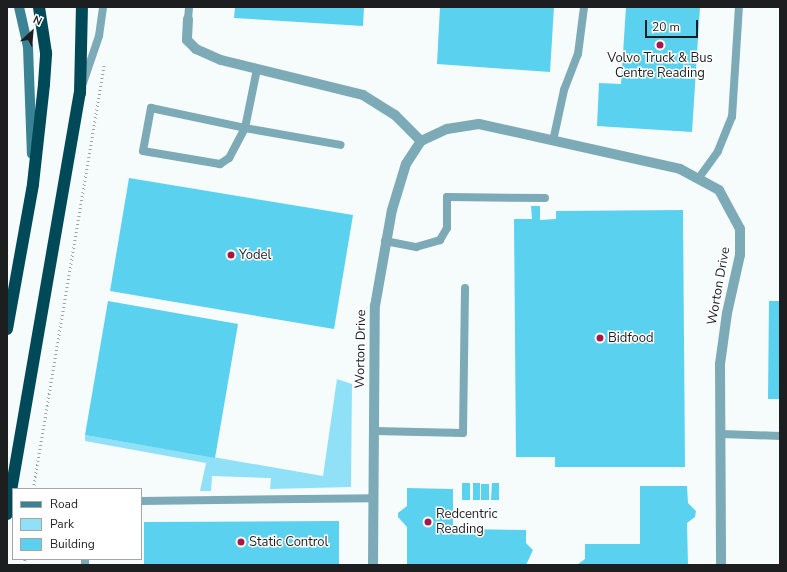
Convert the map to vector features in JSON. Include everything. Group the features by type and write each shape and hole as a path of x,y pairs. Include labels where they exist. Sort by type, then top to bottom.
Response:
{"highway":[{"path":"7,328 33,184 46,53 38,7"},
{"path":"7,514 80,93 82,7"}],"street":[{"path":"19,7 28,47 33,184"},
{"path":"188,19 187,40 196,49 257,69 363,95 395,115 421,141"},
{"name":"Worton Drive","path":"373,565 375,306 385,242 406,164 421,141 447,129 479,124 680,169 719,190 740,229 740,255 726,313 720,364 721,565"}],"lane":[{"path":"80,93 98,36 103,7"},
{"path":"188,19 189,7"},
{"path":"553,141 564,90 578,54 584,7"},
{"path":"698,179 718,151 732,117 738,7"},
{"path":"257,69 245,128 229,158 220,164 143,151 151,108 245,128 341,145"},
{"path":"385,242 416,247 440,240 447,228 447,197 545,198"},
{"path":"374,431 463,433 465,288"},
{"path":"721,434 780,436"},
{"path":"142,500 373,498"}],"path":[{"path":"33,488 105,60"}],"green space":[{"path":"337,379 352,384 351,487 270,489 271,478 212,476 211,491 200,491 206,463 85,441 85,435 323,476"}],"building":[{"path":"235,7 364,7 363,26 234,18"},
{"path":"440,7 554,7 550,72 437,64"},
{"name":"Volvo Truck & Bus Centre Reading","path":"626,7 700,7 692,132 597,126 599,83 621,84"},
{"name":"Yodel","path":"129,178 353,215 334,329 110,291"},
{"name":"Bidfood","path":"531,206 540,206 540,220 556,219 556,211 683,210 685,467 555,467 555,457 516,457 514,219 532,219"},
{"path":"108,301 238,324 215,458 85,435"},
{"path":"769,301 780,301 780,399 768,399"},
{"path":"462,483 470,483 470,500 462,500"},
{"path":"473,483 480,483 480,500 473,500"},
{"path":"492,483 499,483 499,500 491,500"},
{"path":"481,484 489,484 489,500 481,500"},
{"path":"640,486 687,486 688,503 696,511 695,517 687,523 688,565 577,565 585,559 585,544 640,544"},
{"name":"Redcentric Reading","path":"407,488 453,489 453,529 526,530 526,543 533,550 526,565 407,565 407,527 398,517 398,513 407,506"},
{"name":"Static Control","path":"339,521 339,565 144,565 144,522"}],"place":[{"name":"Volvo Truck & Bus Centre Reading","path":"660,45"},
{"name":"Yodel","path":"231,255"},
{"name":"Bidfood","path":"600,338"},
{"name":"Redcentric Reading","path":"428,522"},
{"name":"Static Control","path":"241,542"}]}
